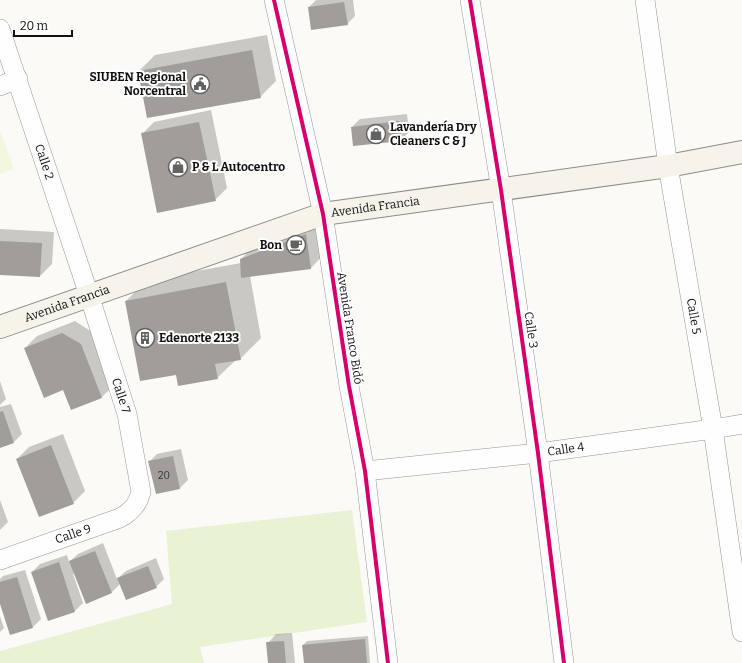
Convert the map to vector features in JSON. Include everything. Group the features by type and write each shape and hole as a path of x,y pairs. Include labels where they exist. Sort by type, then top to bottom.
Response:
{"main road":[{"name":"Avenida Francia","path":"0,327 323,214 668,166 742,152"}],"street":[{"name":"Avenida Franco Bidó","path":"274,0 323,214 349,386 365,471 388,663"},
{"name":"Calle 3","path":"470,0 501,190 538,453 564,663"},
{"name":"Calle 5","path":"645,0 668,166 714,429 742,632"},
{"name":"Calle 2","path":"0,29 9,82 89,295"},
{"name":"Calle 7","path":"89,295 127,414 141,492 139,499"},
{"name":"Calle 4","path":"365,471 538,453 742,424"},
{"name":"Calle 9","path":"0,560 120,518 130,512 139,499"}],"green space":[{"path":"0,130 14,169 0,174"},
{"path":"352,510 367,622 200,647 204,663 0,663 0,651 172,604 166,531"}],"building":[{"path":"344,2 348,25 311,30 308,7"},
{"name":"SIUBEN Regional Norcentral","path":"252,50 261,98 147,118 138,71"},
{"name":"Lavandería Dry Cleaners C & J","path":"399,121 402,141 353,146 351,127"},
{"name":"P & L Autocentro","path":"199,122 216,201 157,213 141,133"},
{"path":"306,234 311,269 241,278 240,259"},
{"path":"0,241 42,243 40,277 0,275"},
{"path":"226,282 241,360 215,364 218,379 178,386 176,375 140,381 125,301"},
{"path":"62,333 81,344 102,398 71,410 63,390 44,398 24,348"},
{"path":"3,411 14,443 0,448 0,412"},
{"path":"51,445 74,504 39,517 16,459"},
{"path":"173,456 180,489 156,494 148,461"},
{"path":"95,551 112,593 86,604 69,561"},
{"path":"59,562 75,612 48,621 31,572"},
{"path":"148,566 157,588 126,600 117,578"},
{"path":"17,577 33,628 10,635 0,604 0,582"},
{"path":"365,639 367,663 304,663 302,645"},
{"path":"284,641 286,663 268,663 266,642"}],"cycle path":[{"path":"274,0 323,214 349,386 365,471 388,663"},
{"path":"470,0 501,190 538,453 564,663"}],"place":[{"name":"SIUBEN Regional Norcentral","path":"200,84"},
{"name":"Lavandería Dry Cleaners C & J","path":"376,134"},
{"name":"P & L Autocentro","path":"178,167"},
{"name":"Bon","path":"296,245"},
{"name":"Edenorte 2133","path":"145,338"}]}
